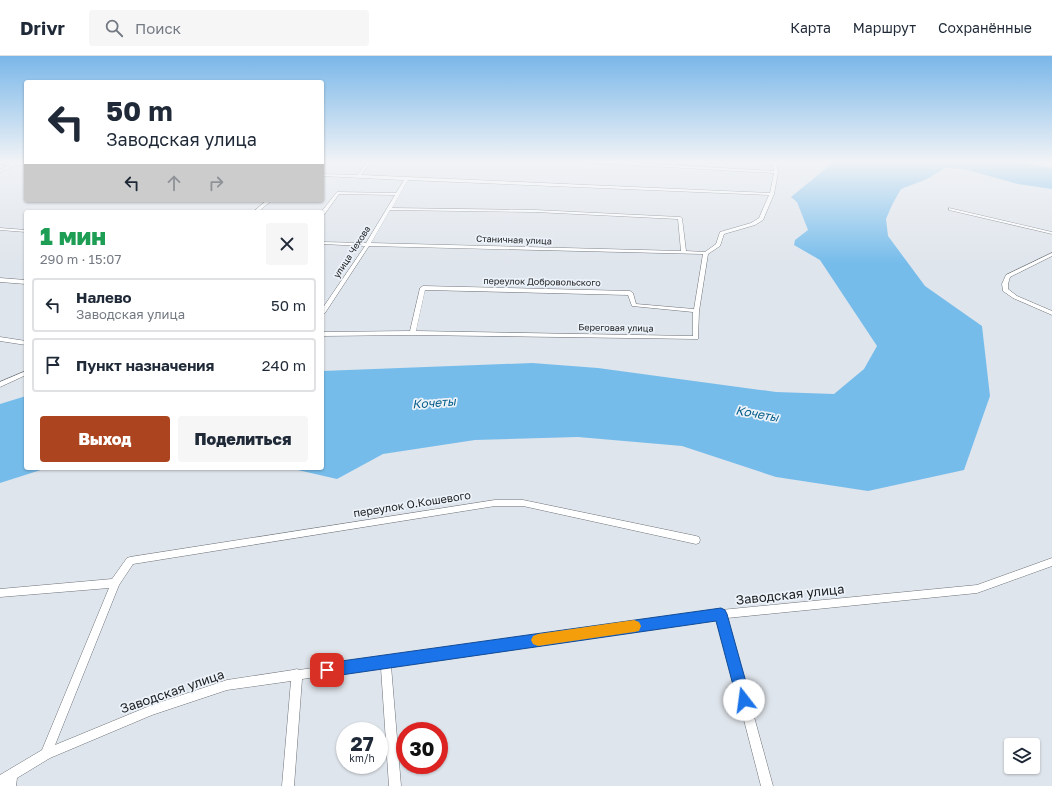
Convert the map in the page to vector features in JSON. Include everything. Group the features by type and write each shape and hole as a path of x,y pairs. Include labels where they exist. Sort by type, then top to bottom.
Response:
{"street":[{"path":"324,211 336,195"},
{"name":"улица Чехова","path":"324,310 368,244 396,195"},
{"path":"706,254 718,245 722,234 752,224 761,219 772,195"},
{"path":"258,210 268,202"},
{"path":"389,209 535,211 680,218 684,253"},
{"path":"951,209 1052,233"},
{"path":"0,230 24,231"},
{"name":"Станичная улица","path":"324,243 706,254"},
{"name":"Береговая улица","path":"324,334 413,333 696,338 696,312 706,254"},
{"path":"1052,254 1008,276 1005,284 1006,290 1015,297 1052,313"},
{"path":"0,280 24,282"},
{"name":"переулок Добровольского","path":"413,333 424,288 630,293 634,305 696,312"},
{"path":"0,339 24,343"},
{"path":"3,384 24,375"},
{"name":"переулок О.Кошевого","path":"116,583 130,561 495,503 523,503 696,540"},
{"name":"Заводская улица","path":"0,782 11,781 46,754 152,710 227,684 721,614 977,589 1052,562"},
{"path":"0,593 116,583 46,754"},
{"path":"721,614 767,786"},
{"path":"386,661 395,786"},
{"path":"288,786 297,674"}],"water":[{"name":"Кочеты","path":"793,195 898,195 886,219 888,236 925,286 982,326 990,396 964,470 868,491 776,477 682,446 578,437 475,440 383,454 337,479 298,470 324,470 324,371 532,363 598,368 776,392 834,394 864,369 877,346 820,260 794,245 795,240 808,230 797,202 791,197"},
{"path":"24,397 24,470 41,470 0,483 0,404"}],"slow traffic":[{"path":"538,640 634,626"}],"route":[{"path":"327,670 721,614 744,700"}]}
